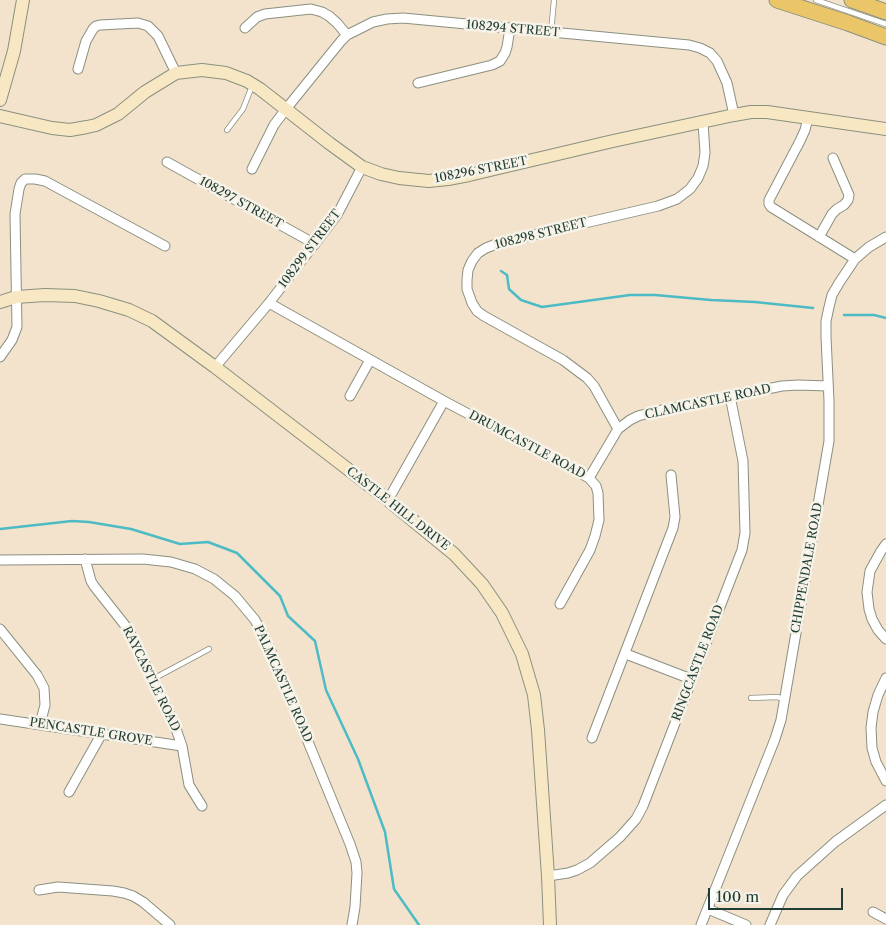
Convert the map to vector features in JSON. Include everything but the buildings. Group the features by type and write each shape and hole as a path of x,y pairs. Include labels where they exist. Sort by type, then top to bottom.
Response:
{"main road":[{"path":"778,0 886,37"},
{"path":"852,0 886,12"}],"street":[{"path":"0,100 14,51 23,0"},
{"path":"246,28 257,17 265,14 311,9 318,10 329,16 347,35"},
{"name":"108294 STREET","path":"252,169 274,125 347,35 387,18 689,45 700,48 710,53 723,71 734,115"},
{"path":"78,70 86,40 96,26 138,23 148,26 158,36 176,73"},
{"path":"418,83 492,65 500,61 505,54 510,28"},
{"name":"108296 STREET","path":"0,116 52,128 70,130 87,127 96,125 118,114 144,92 176,73 202,70 226,73 253,85 362,167 399,178 429,181 469,175 613,141 751,112 767,112 886,128"},
{"path":"808,118 805,130 769,200 769,204 855,259"},
{"name":"108298 STREET","path":"618,429 588,378 563,360 477,311 472,304 467,289 468,270 472,261 486,248 658,206 677,199 690,189 698,178 703,166 706,153 703,122"},
{"path":"820,237 832,214 844,205 849,195 833,158"},
{"name":"108297 STREET","path":"167,162 315,244"},
{"name":"108299 STREET","path":"268,303 337,215 362,167"},
{"path":"0,357 12,340 17,327 15,214 19,189 21,183 26,179 35,178 45,181 165,246"},
{"name":"CHIPPENDALE ROAD","path":"701,925 779,729 828,452 829,401 826,321 832,296 855,259 869,247 886,237"},
{"name":"CASTLE HILL DRIVE","path":"0,302 16,297 75,296 129,310 152,321 388,500 454,554 482,584 502,613 522,654 534,695 538,730 550,925"},
{"path":"215,368 268,303"},
{"name":"DRUMCASTLE ROAD","path":"268,303 444,401 589,478 596,486 598,493 599,520 590,550 560,604"},
{"path":"350,396 370,360"},
{"name":"CLAMCASTLE ROAD","path":"589,478 618,429 638,416 782,386 828,386"},
{"name":"RINGCASTLE ROAD","path":"548,876 568,873 590,863 620,837 636,819 643,806 742,550 745,533 743,461 730,396"},
{"path":"388,500 444,401"},
{"path":"592,738 673,528 675,518 671,475"},
{"path":"886,544 870,571 867,592 872,619 886,639"},
{"name":"RAYCASTLE ROAD","path":"85,559 91,581 128,629 153,679 182,746 190,785 202,806"},
{"name":"PALMCASTLE ROAD","path":"0,560 143,559 171,562 195,569 214,580 234,596 255,620 274,658 350,844 356,862 357,873 352,925"},
{"path":"0,629 37,675 44,688 45,705 40,724"},
{"path":"626,654 692,679"},
{"path":"886,678 878,695 871,728 872,748 876,762 886,781"},
{"name":"PENCASTLE GROVE","path":"0,719 182,746"},
{"path":"69,792 101,735"},
{"path":"770,925 784,895 797,876 836,842 886,805"},
{"path":"39,890 58,887 113,891 133,896 170,925"},
{"path":"708,909 746,925"},
{"path":"873,912 886,919"}],"lane":[{"path":"551,32 554,0"},
{"path":"816,0 886,24"},
{"path":"227,130 242,109 253,85"},
{"path":"153,679 209,649"},
{"path":"751,698 785,699"}],"waterway":[{"path":"501,271 507,275 509,289 521,300 542,307 630,295 655,295 813,308"},
{"path":"844,315 874,315 886,318"},
{"path":"0,529 72,521 89,522 131,529 180,544 208,542 237,553 280,596 288,616 315,641 326,690 358,759 385,832 394,889 419,925"}]}
